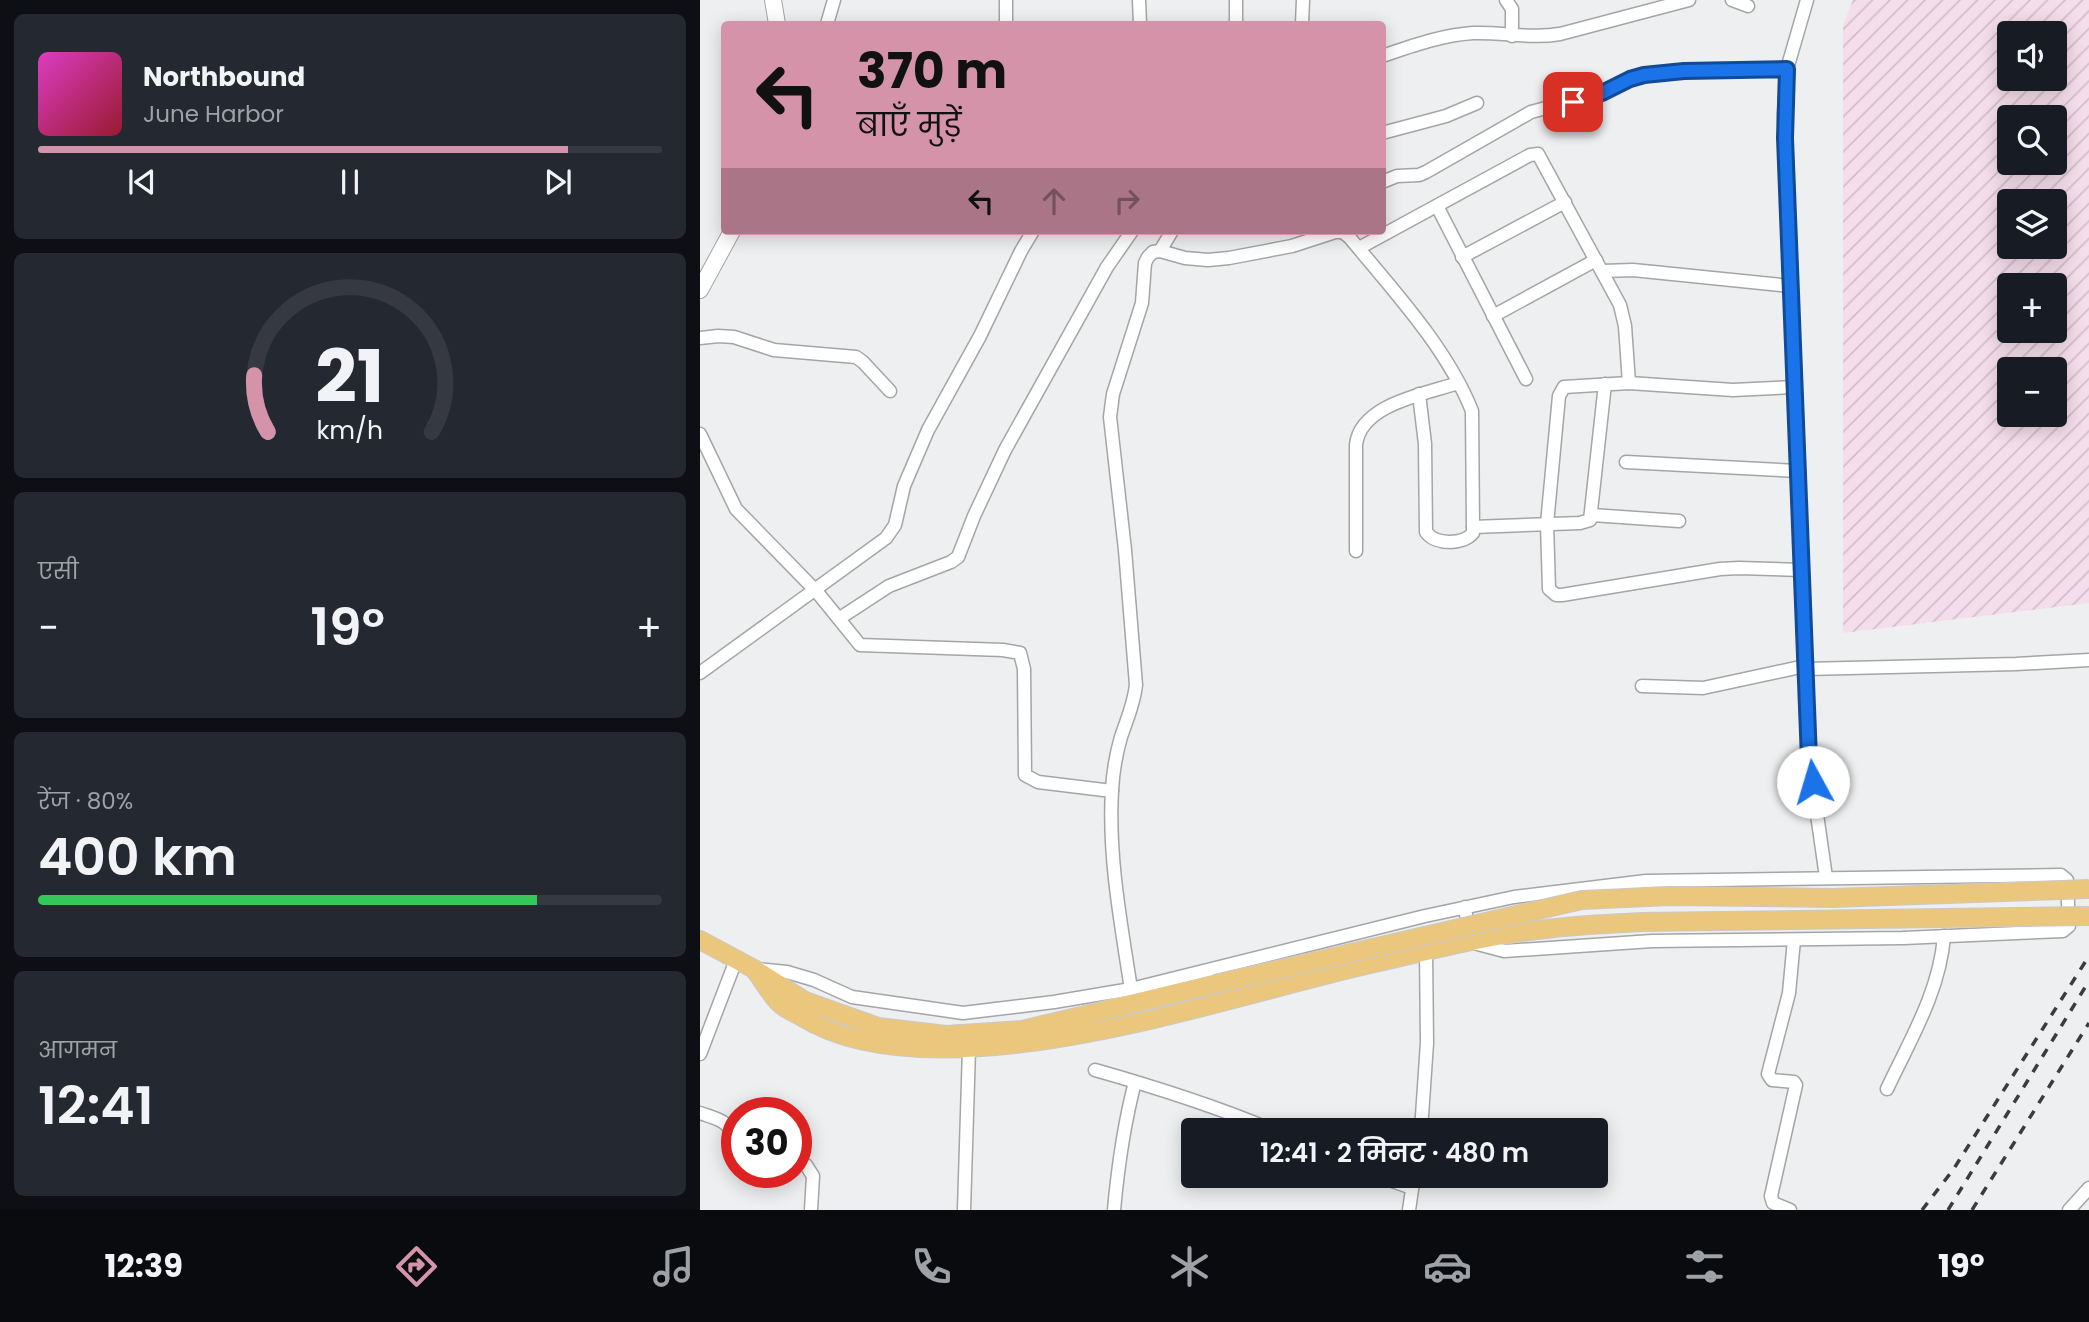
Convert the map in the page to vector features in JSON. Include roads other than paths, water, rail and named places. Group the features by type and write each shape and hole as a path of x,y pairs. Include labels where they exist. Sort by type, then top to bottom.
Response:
{"main road":[{"path":"700,940 805,1001 878,1027 946,1035 1022,1030 1582,900 1670,896 1833,898 2089,889"},
{"path":"754,969 780,1003 819,1027 858,1040 900,1046 969,1049 1115,1028 1426,952 1545,929 1642,922 2089,916"}],"street":[{"path":"773,0 776,21"},
{"path":"828,21 834,0"},
{"path":"1006,0 1006,21"},
{"path":"1139,0 1140,21"},
{"path":"1236,0 1236,21"},
{"path":"1302,21 1303,0"},
{"path":"1506,0 1512,9 1512,36"},
{"path":"1386,55 1444,38 1473,33 1540,38 1689,0"},
{"path":"1732,0 1748,6"},
{"path":"1807,0 1787,69 1784,114 1809,759 1826,877"},
{"path":"1386,180 1426,172 1531,112 1602,93 1637,77 1684,71 1787,69"},
{"path":"1386,132 1446,116 1477,103"},
{"path":"1386,233 1535,153 1541,157 1622,312 1629,383"},
{"path":"1462,257 1565,202"},
{"path":"1437,206 1526,379"},
{"path":"700,290 730,235"},
{"path":"700,673 886,538 895,525 904,485 928,430 980,336 1031,235"},
{"path":"838,616 889,586 958,557 1005,450 1107,267 1129,235"},
{"path":"1160,251 1170,235"},
{"path":"1131,989 1114,861 1112,790 1116,756 1135,701 1136,685 1110,417 1113,394 1142,303 1145,263 1153,252 1208,260 1229,258 1292,246 1326,235"},
{"path":"1346,235 1429,335 1466,397 1474,423 1473,533 1462,540 1436,541 1430,539 1426,532 1425,444 1419,394"},
{"path":"1359,248 1383,235"},
{"path":"1493,316 1599,265 1791,286"},
{"path":"700,338 734,337 774,350 856,357 890,391"},
{"path":"1356,551 1357,437 1364,426 1393,404 1458,383"},
{"path":"1795,387 1733,390 1629,383 1569,385 1560,390 1547,524 1549,589 1556,596 1730,568 1802,570"},
{"path":"1473,527 1590,520 1605,384"},
{"path":"700,434 736,509 816,590 860,645 1003,650 1020,653 1024,669 1025,775 1038,782 1112,790"},
{"path":"1626,462 1798,471"},
{"path":"1592,515 1679,521"},
{"path":"1642,686 1703,688 1805,666 1806,669 2089,660"},
{"path":"754,969 787,972 814,980 852,997 963,1013 1131,989 1465,907 1514,897 1646,881 2061,875 2067,880 2069,926 2066,929 1944,936 1652,941 1504,951 1470,942 1465,907"},
{"path":"1887,1089 1941,968 1944,936"},
{"path":"1790,1210 1773,1203 1771,1196 1796,1085 1794,1082 1772,1080 1768,1074 1788,993 1794,940"},
{"path":"1421,1118 1427,1043 1426,952"},
{"path":"700,1054 736,960"},
{"path":"964,1210 969,1049"},
{"path":"1094,1070 1243,1118"},
{"path":"1114,1210 1118,1159 1135,1082"},
{"path":"700,1113 721,1122"},
{"path":"811,1210 812,1174"},
{"path":"1409,1210 1412,1188"},
{"path":"2069,1210 2089,1188"}],"railway":[{"path":"1922,1210 1953,1170 2089,956"},
{"path":"1948,1210 2089,981"},
{"path":"1972,1210 2089,1023"}]}
